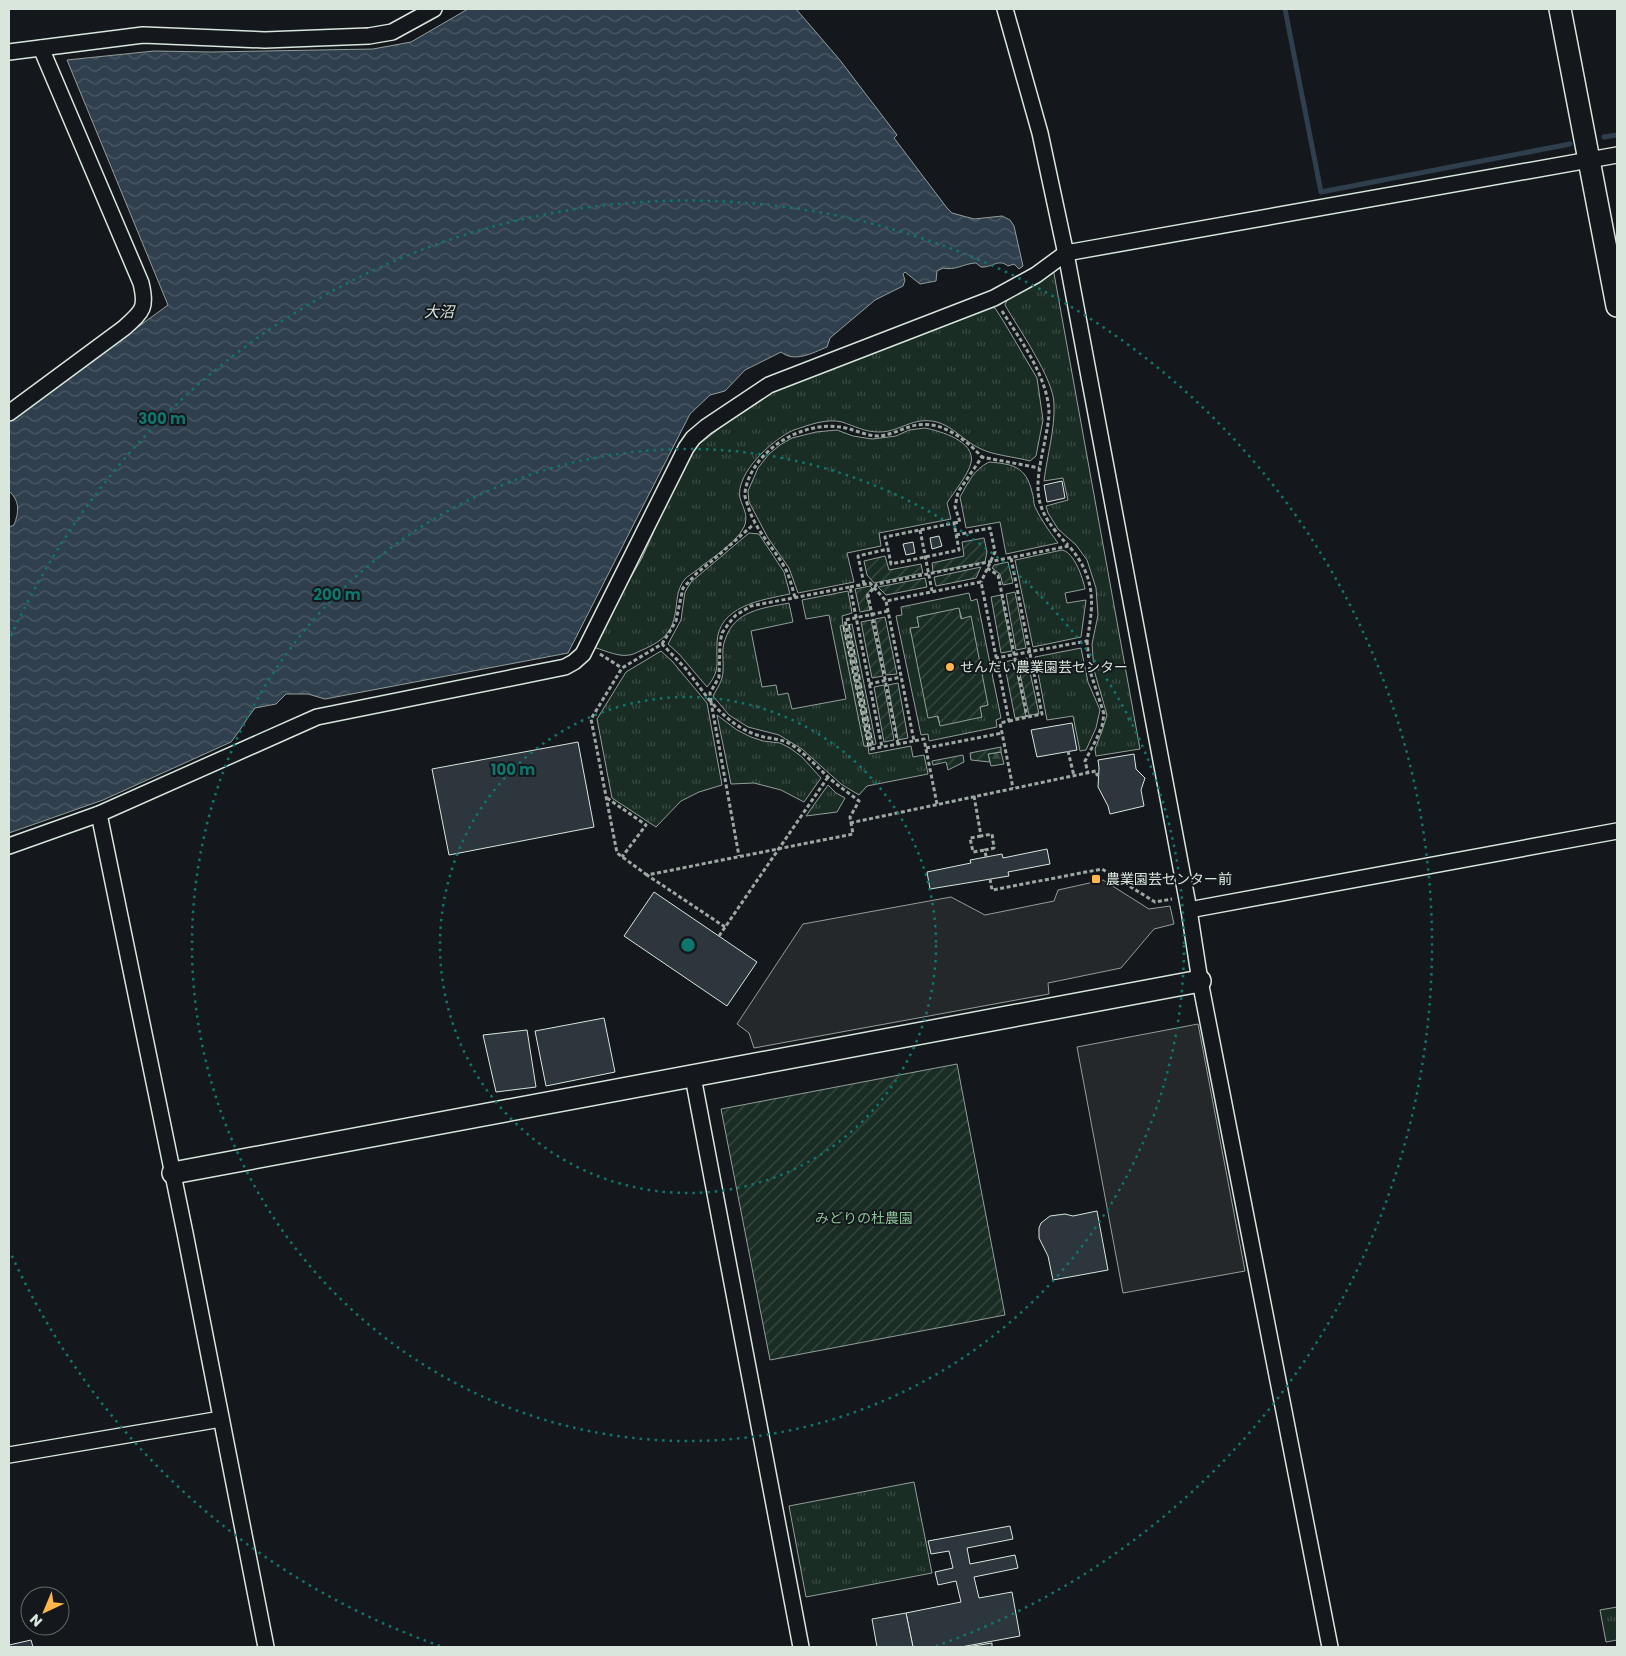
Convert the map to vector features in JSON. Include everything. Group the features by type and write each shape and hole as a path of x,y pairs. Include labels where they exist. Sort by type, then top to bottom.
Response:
{"street":[{"path":"9,52 143,35 265,40 369,36 392,32 434,9"},
{"path":"1005,9 1040,132 1066,253 1188,903 1200,981 1330,1647"},
{"path":"1560,9 1617,306"},
{"path":"9,413 124,328 139,315 145,301 142,283 41,48"},
{"path":"9,846 99,814 317,717 565,667 574,662 583,654 686,448 694,438 714,422 776,381 994,298 1036,275 1066,253 1617,155"},
{"path":"99,814 173,1173 266,1647"},
{"path":"1188,903 1617,831"},
{"path":"173,1173 1200,981"},
{"path":"693,1077 802,1647"},
{"path":"9,1455 221,1419"}],"path":[{"path":"994,298 1030,356 1047,398 1049,412 1037,480 1038,496 1042,509 1055,531 1083,565 1089,579 1092,608 1087,641 1090,671 1104,714 1102,726 1085,761 1088,773"},
{"path":"795,597 786,569 754,524 744,494 757,464 767,451 781,441 815,427 841,426 852,431 878,436 911,426 926,424 944,428 960,436 982,457 1039,468"},
{"path":"954,523 959,550 891,564 885,537 954,523 960,522 955,507 958,492 982,457"},
{"path":"725,927 617,853 591,719 622,668 662,644 676,621 683,588 697,573 754,524"},
{"path":"956,535 990,528 995,552 981,582 1009,721"},
{"path":"920,530 932,591"},
{"path":"898,744 868,595 877,584 1069,546"},
{"path":"864,584 858,556 888,549"},
{"path":"1012,558 1042,714 1000,723 1013,788"},
{"path":"987,568 998,575 1027,717"},
{"path":"886,600 981,582"},
{"path":"739,856 710,693 719,677 722,633 736,615 751,606 870,583 886,600 914,741"},
{"path":"850,587 882,747"},
{"path":"888,611 845,620 871,749 924,739 937,804"},
{"path":"996,658 1087,641"},
{"path":"647,874 853,834 850,823 853,810 859,801 791,745 778,739 764,737 747,731 731,721 711,702 686,670 662,644"},
{"path":"587,646 622,668"},
{"path":"869,684 901,678"},
{"path":"926,748 1002,733"},
{"path":"1068,752 1074,776"},
{"path":"850,823 1096,771 1097,775 1099,774"},
{"path":"719,936 828,777"},
{"path":"974,796 981,836"},
{"path":"606,798 646,825 622,857"},
{"path":"992,834 994,848 973,852 970,838 981,836 992,834"},
{"path":"984,850 986,857"},
{"path":"990,879 992,890 1102,869 1155,902 1188,903"}],"green space":[{"path":"1053,268 1140,749 1096,756 1095,749 1107,715 1094,670 1092,644 1098,615 1096,588 1087,560 1076,545 1058,529 1048,513 1046,506 1068,500 1063,478 1044,481 1053,423 1054,404 1052,394 1042,368 1005,305 1008,298"},
{"path":"988,306 995,308 1037,378 1043,420 1036,456 1030,461 990,452 974,445 943,424 928,421 920,421 894,430 879,432 864,430 836,421 818,423 794,430 776,440 750,468 740,488 740,498 746,516 744,527 729,545 685,579 678,593 672,625 666,635 652,646 630,655 617,654 596,648 595,639 642,558 673,488 693,449 770,389"},
{"path":"925,428 956,438 963,443 971,455 971,463 967,473 947,503 951,519 879,533 881,546 847,553 854,582 798,593 789,568 768,538 749,502 748,491 758,468 769,454 780,445 792,438 816,432 837,430 853,436 872,439 896,436 909,430"},
{"path":"989,462 1005,464 1022,472 1029,483 1037,512 1058,543 1006,554 1000,522 966,528 960,497 975,473"},
{"path":"749,533 759,534 784,572 790,594 754,602 733,613 725,621 719,631 716,671 707,687 668,644 681,620 685,592 691,582"},
{"path":"984,538 987,552 985,562 933,572 932,563 964,556 962,542"},
{"path":"1062,550 1074,560 1085,589 1065,593 1067,603 1086,600 1081,637 1033,647 1015,560"},
{"path":"885,556 889,570 921,564 923,573 874,583 867,575 864,561"},
{"path":"1008,562 1013,583 1003,585 1000,574 992,568 994,565"},
{"path":"981,567 976,578 936,586 934,577"},
{"path":"925,578 927,587 886,595 878,587"},
{"path":"870,586 872,588 866,595 870,610 860,612 855,589"},
{"path":"848,591 852,613 842,616 843,626 841,626 865,746 868,746 869,754 911,746 913,757 924,755 928,774 867,786 859,795 841,784 802,749 779,735 748,727 729,715 713,696 723,675 724,644 729,630 735,622 751,612 789,603 793,622 751,631 762,687 776,685 778,695 788,693 792,709 846,699 829,615 806,619 802,600"},
{"path":"1015,592 1026,648 1016,650 1006,594"},
{"path":"969,593 971,601 977,599 1001,718 996,720 997,727 929,741 928,734 921,735 896,616 902,615 901,607","holes":["959,609 988,705 940,725 910,629 919,627 917,617"]},
{"path":"1001,595 1012,651 1001,653 991,597"},
{"path":"959,608 961,619 971,616 988,705 980,707 982,717 940,726 938,716 928,718 910,628 919,627 917,617"},
{"path":"885,617 897,674 886,675 875,619"},
{"path":"871,620 883,676 872,678 861,622"},
{"path":"852,624 876,744 872,745 848,625"},
{"path":"844,625 869,746 864,746 840,626"},
{"path":"1081,648 1088,682 1100,710 1096,728 1086,750 1080,751 1073,716 1047,720 1035,657"},
{"path":"661,651 672,661 707,703 722,785 699,792 681,801 656,827 612,798 597,719 626,672"},
{"path":"1027,658 1039,714 1029,715 1017,660"},
{"path":"1014,660 1026,716 1015,718 1004,662"},
{"path":"898,683 908,738 898,740 888,685"},
{"path":"884,685 894,740 884,742 874,687"},
{"path":"717,715 737,730 751,737 780,743 802,757 821,778 804,802 781,790 754,783 731,784"},
{"path":"1001,747 1001,752 988,754 990,762 971,760 970,753"},
{"path":"1001,752 1004,764 991,766 988,754"},
{"path":"963,755 964,762 948,770 946,762 933,765 932,761"},
{"path":"828,785 845,798 837,812 806,816"},
{"name":"みどりの杜農園","path":"957,1064 1005,1315 770,1360 721,1109"},
{"path":"914,1482 932,1573 806,1597 789,1506"},
{"path":"1617,1607 1617,1640 1606,1642 1600,1610"}],"shaded area":[{"path":"1103,880 1149,909 1170,906 1174,924 1154,929 1121,968 1048,983 1049,994 754,1048 749,1033 737,1024 803,924 951,897 985,915 1054,901 1058,890"},
{"path":"1198,1024 1245,1271 1123,1293 1077,1047"}],"water":[{"name":"大沼","path":"468,9 796,9 839,59 897,135 894,138 952,213 974,219 1002,216 1010,220 1014,226 1023,266 1019,269 1014,264 1008,266 998,263 981,267 976,263 947,269 943,268 937,271 936,281 920,284 905,272 903,274 905,280 903,286 875,300 830,338 827,347 798,357 792,357 781,352 745,370 725,391 710,395 690,414 568,653 325,699 308,694 286,694 276,704 255,708 231,742 103,800 9,833 9,527 14,525 18,507 13,495 9,491 9,421 168,305 67,60 154,51 212,52 373,49 411,42"}],"building":[{"path":"1062,481 1065,498 1047,502 1044,485"},
{"path":"939,536 942,546 932,549 930,538"},
{"path":"913,542 915,553 906,555 903,544"},
{"path":"1072,723 1077,750 1037,757 1031,730"},
{"path":"578,742 594,827 449,855 432,769"},
{"path":"1134,754 1136,769 1145,778 1141,790 1144,806 1110,814 1098,787 1098,760"},
{"path":"1047,849 1050,864 1008,872 1009,876 930,889 927,872 971,863 970,860 1002,854 1003,858"},
{"path":"654,892 757,962 727,1006 624,936"},
{"path":"604,1018 615,1072 546,1086 535,1031"},
{"path":"527,1030 536,1087 496,1092 483,1035"},
{"path":"1097,1211 1108,1270 1053,1280 1048,1256 1039,1238 1041,1223 1050,1216 1065,1214 1073,1216"},
{"path":"1010,1526 1013,1539 967,1548 970,1564 1015,1555 1018,1568 974,1577 979,1598 1012,1592 1020,1636 961,1647 913,1647 906,1613 961,1602 956,1581 938,1585 935,1572 953,1568 949,1551 931,1554 928,1541"},
{"path":"906,1613 913,1647 877,1647 872,1619"},
{"path":"31,1640 33,1647 9,1647 9,1645"},
{"path":"992,1643 992,1647 967,1647"}],"waterway":[{"path":"1285,9 1321,192 1570,144"},
{"path":"1604,137 1617,135"}],"fence":[{"path":"849,624 873,744"},
{"path":"843,626 868,746"}],"place":[{"name":"せんだい農業園芸センター","path":"950,667"},
{"name":"農業園芸センター前","path":"1096,879"}]}
